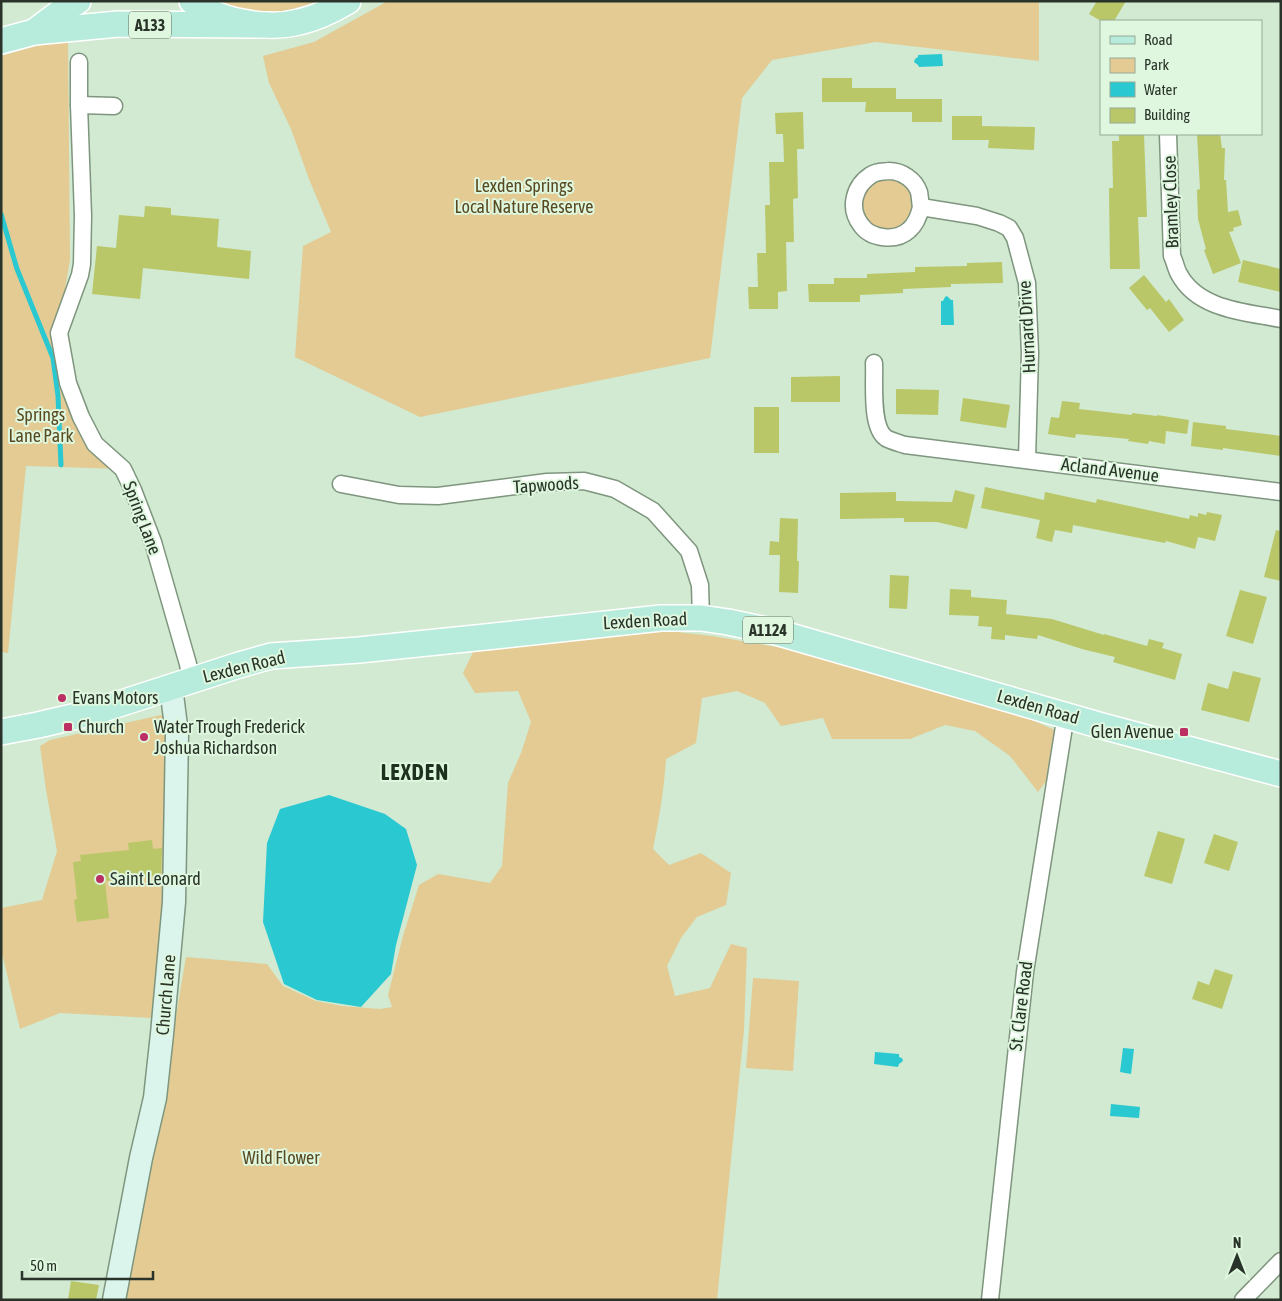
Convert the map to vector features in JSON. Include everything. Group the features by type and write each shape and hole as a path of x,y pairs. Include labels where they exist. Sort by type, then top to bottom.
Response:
{"main road":[{"name":"A133","path":"34,32 78,1"},
{"path":"192,1 217,14 239,22 268,25 297,23 322,15 348,1"},
{"name":"A133","path":"1,41 34,32 118,24 268,25"},
{"name":"Lexden Road","path":"1,732 94,712 271,656 359,650 661,618 700,618 776,632 1281,774"}],"street":[{"name":"Spring Lane","path":"79,62 83,216 82,264 80,275 59,333 68,383 80,417 96,444 123,469 153,542 188,664 181,684"},
{"path":"79,105 114,106"},
{"name":"Bramley Close","path":"1168,135 1172,256 1179,275 1191,290 1206,300 1227,308 1281,319"},
{"path":"895,171 912,181 918,190 921,207 917,220 908,231 898,236 882,238 868,232 860,225 854,210 854,200 857,189 872,174 895,171"},
{"name":"Hurnard Drive","path":"921,207 977,216 999,223 1009,228 1015,238 1027,282 1028,300 1030,353 1027,459"},
{"name":"Acland Avenue","path":"874,363 875,415 878,427 886,438 905,445 1281,492"},
{"name":"Tapwoods","path":"341,484 399,495 428,496 547,482 584,481 615,489 653,511 689,551 700,585 700,618"},
{"name":"Church Lane","path":"114,1300 141,1158 155,1098 162,1034 174,902 177,734 181,684"},
{"name":"St. Clare Road","path":"990,1300 1024,972 1066,714"},
{"path":"1243,1300 1281,1260"}],"green space":[{"path":"216,1 319,1 279,13 235,10"},
{"name":"Lexden Springs Local Nature Reserve","path":"388,1 1039,1 1039,61 876,42 772,60 742,98 710,358 420,417 295,357 303,246 331,232 291,129 269,83 263,56 314,42"},
{"name":"Springs Lane Park","path":"68,37 70,260 59,325 69,384 81,391 81,417 123,469 26,466 8,653 1,652 1,56"},
{"path":"886,175 912,188 916,207 907,224 889,232 872,228 861,214 864,188"},
{"name":"Wild Flower","path":"632,627 712,636 789,649 1004,708 1057,731 1053,772 1038,792 1010,756 975,731 945,725 910,739 832,739 823,718 781,726 765,703 737,691 702,698 696,743 666,759 653,849 669,865 701,853 731,873 726,905 697,917 681,938 667,966 675,996 710,988 731,944 747,948 744,1030 717,1300 113,1300 151,1164 186,957 267,964 283,986 316,1001 342,1006 380,1009 392,1007 388,995 403,936 419,885 438,874 490,883 502,866 508,783 521,753 531,722 518,691 475,693 463,673 475,648"},
{"path":"161,715 167,721 173,827 152,1018 60,1013 20,1029 1,949 1,908 42,900 57,851 40,746 50,740"},
{"path":"753,978 799,981 793,1071 746,1068"}],"water":[{"path":"942,54 943,66 919,67 914,62 918,55"},
{"path":"947,296 953,300 954,325 941,325 941,301"},
{"path":"329,795 385,814 406,829 417,865 396,945 391,974 361,1007 317,1000 284,984 263,922 267,843 280,809"},
{"path":"1123,1048 1134,1049 1131,1074 1120,1072"},
{"path":"875,1052 899,1054 903,1061 898,1067 874,1064"},
{"path":"1111,1104 1140,1107 1139,1118 1110,1116"}],"building":[{"path":"1097,1 1126,1 1115,20 1100,20 1089,14"},
{"path":"822,78 852,78 852,88 896,88 896,99 942,99 942,122 912,122 912,112 865,112 866,102 822,102"},
{"path":"803,112 804,149 797,149 798,198 793,199 794,242 786,242 787,291 778,292 778,309 749,309 748,287 758,287 757,253 766,253 765,205 770,205 769,162 784,162 783,134 776,134 775,113"},
{"path":"952,116 982,116 982,126 1035,127 1034,150 988,148 989,140 952,140"},
{"path":"1119,135 1144,135 1147,217 1138,217 1140,269 1110,269 1109,188 1113,188 1112,141 1119,141"},
{"path":"1197,135 1220,135 1222,148 1225,148 1224,180 1226,180 1228,212 1238,210 1242,225 1233,228 1234,231 1229,232 1241,263 1213,274 1204,250 1206,249 1198,219 1197,190 1200,189"},
{"path":"145,206 171,208 171,215 219,219 217,247 251,251 249,279 143,268 140,299 92,294 97,246 116,248 119,215 144,217"},
{"path":"1243,260 1281,269 1281,292 1238,282"},
{"path":"1002,262 1003,283 951,284 951,287 903,289 903,293 860,295 860,302 809,302 808,284 834,284 834,278 867,278 867,274 915,272 915,267 967,266 967,263"},
{"path":"1144,275 1166,302 1169,299 1184,320 1169,332 1150,308 1147,310 1129,288"},
{"path":"840,376 840,402 791,402 791,377"},
{"path":"896,389 939,390 938,415 896,414"},
{"path":"963,398 1010,405 1006,428 960,421"},
{"path":"1062,401 1080,403 1079,409 1132,415 1132,413 1157,415 1189,420 1187,434 1166,431 1165,444 1149,441 1148,444 1128,441 1129,439 1076,434 1075,438 1048,434 1051,417 1059,418"},
{"path":"754,407 779,407 779,453 754,453"},
{"path":"1193,422 1226,426 1226,429 1281,436 1281,456 1223,448 1223,450 1191,446"},
{"path":"985,487 1044,500 1045,492 1096,503 1097,499 1189,519 1190,515 1198,517 1198,513 1206,515 1207,512 1222,515 1215,541 1198,537 1195,549 1166,541 1165,543 1073,525 1072,533 1055,530 1052,542 1036,538 1040,520 981,508"},
{"path":"955,490 975,495 967,529 937,522 904,522 904,518 840,519 840,493 896,492 896,501 952,502"},
{"path":"780,518 798,519 798,593 779,592 780,555 769,555 770,541 779,542"},
{"path":"1276,530 1281,531 1281,581 1264,577"},
{"path":"890,575 909,576 907,609 889,608"},
{"path":"950,589 971,590 971,597 1007,600 1006,614 1052,619 1147,646 1149,639 1164,643 1162,648 1182,654 1175,680 1113,662 1115,657 1038,635 1037,639 1005,635 1005,640 991,639 992,627 978,626 979,616 949,615"},
{"path":"1240,590 1267,597 1253,644 1226,636"},
{"path":"1233,671 1261,678 1249,722 1201,710 1208,683 1228,689"},
{"path":"1158,831 1185,839 1172,884 1144,876"},
{"path":"1214,834 1238,842 1229,871 1204,863"},
{"name":"Saint Leonard","path":"152,840 153,849 162,848 161,875 105,881 109,918 77,922 74,900 77,899 73,862 81,861 80,855 129,850 128,843"},
{"path":"1215,969 1233,975 1222,1009 1192,999 1198,981 1209,985"},
{"path":"71,1281 99,1285 96,1300 68,1300"}],"waterway":[{"path":"1,214 17,269 53,358 58,396 61,465"}],"place":[{"name":"Evans Motors","path":"62,698"},
{"name":"Church","path":"68,727"},
{"name":"Glen Avenue","path":"1184,732"},
{"name":"Water Trough Frederick Joshua Richardson","path":"144,737"},
{"name":"Saint Leonard","path":"100,879"}],"district":[{"name":"LEXDEN","path":"415,772"}]}
